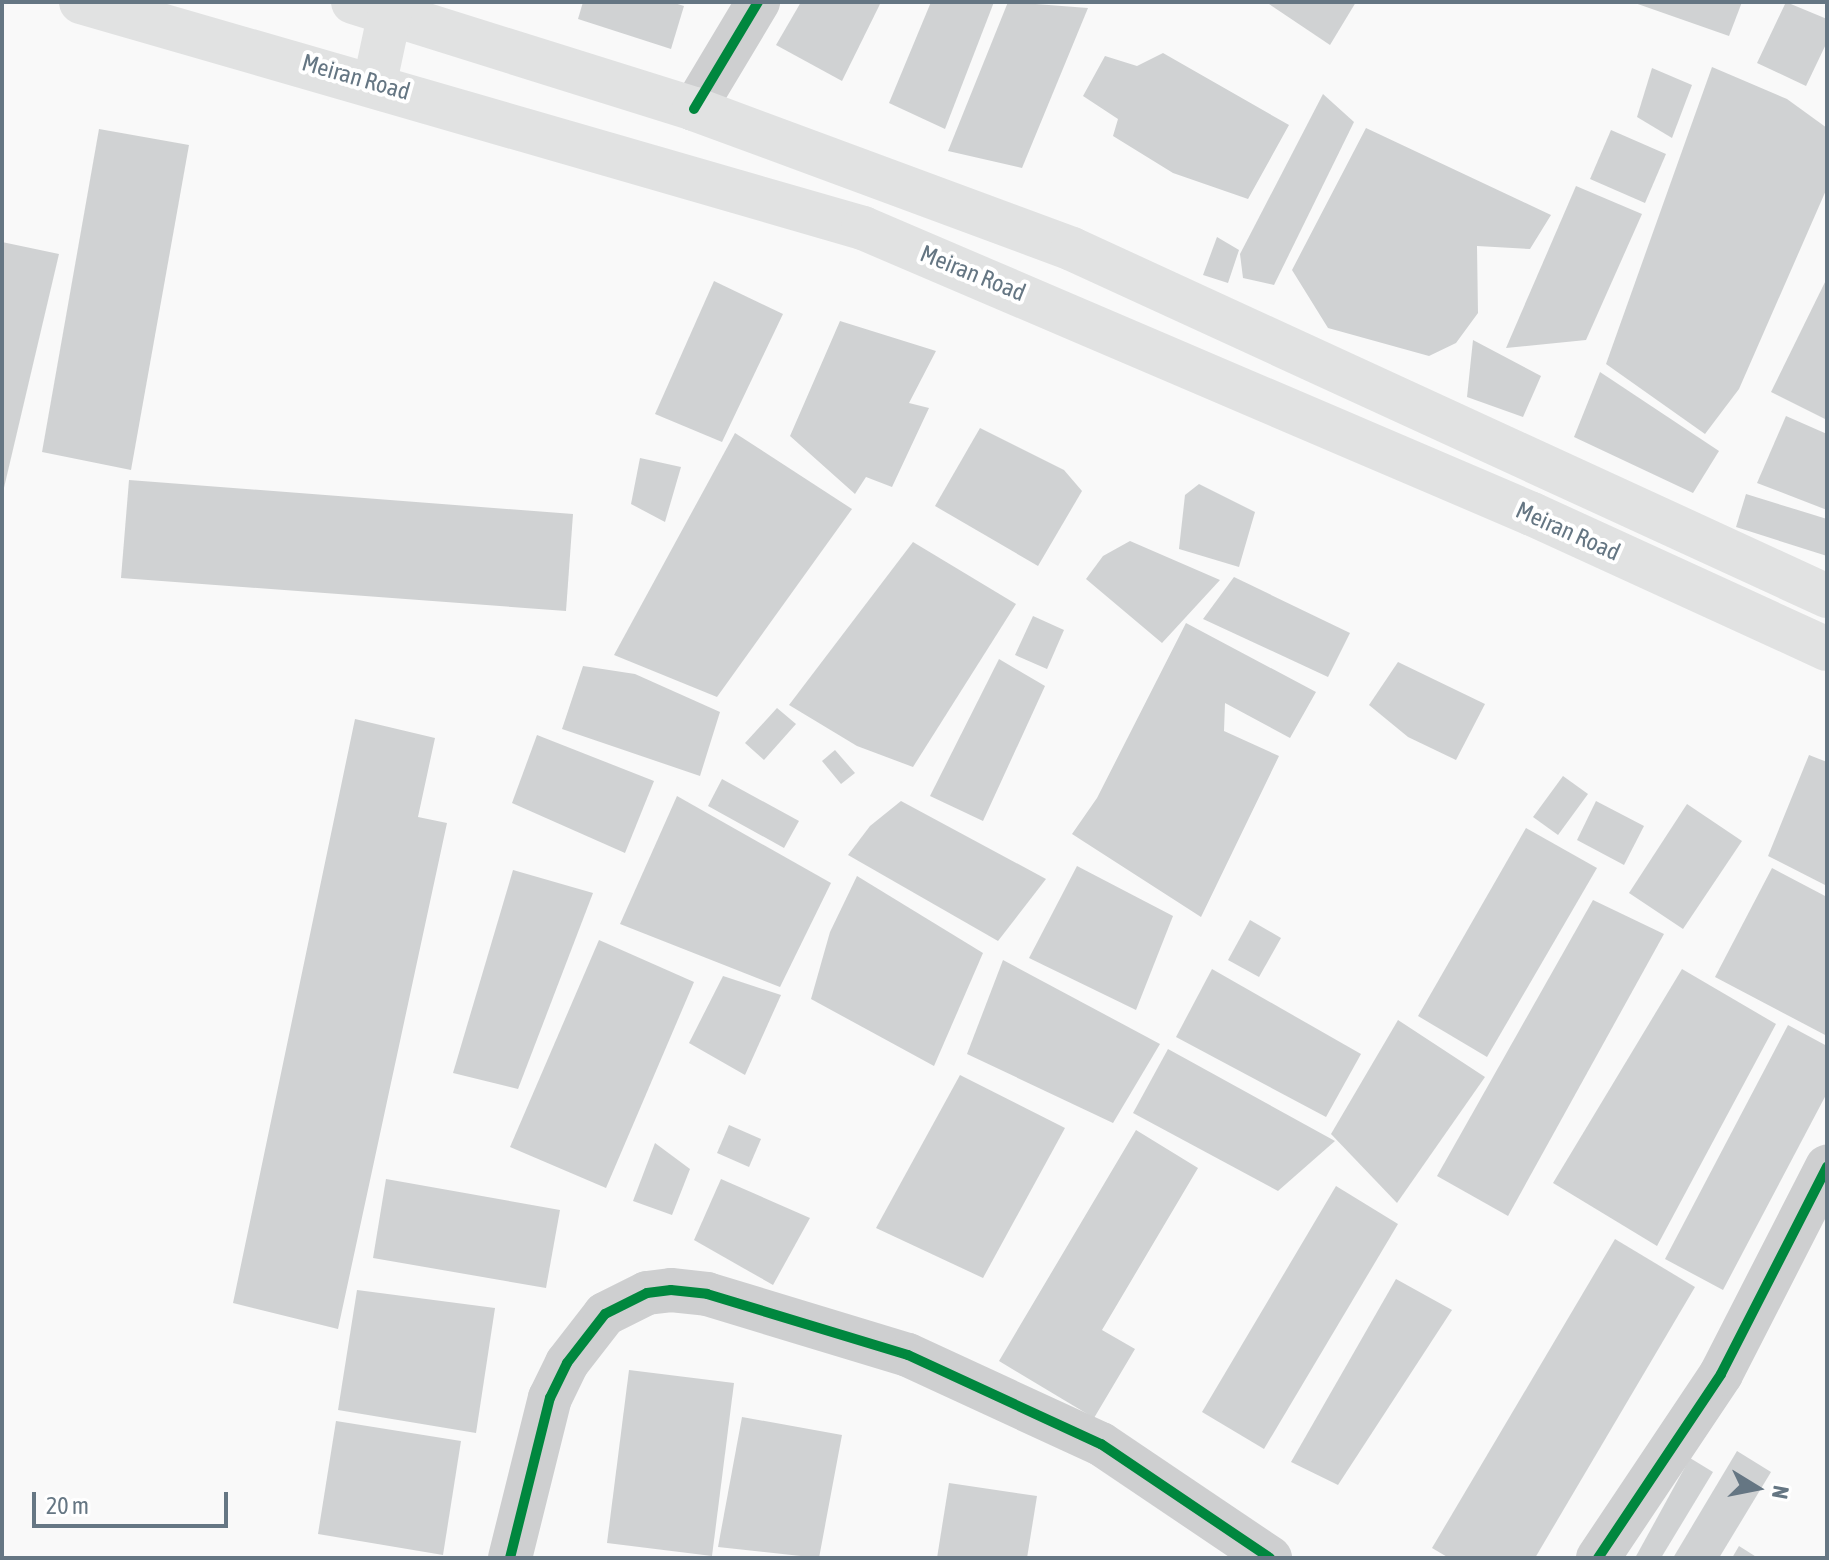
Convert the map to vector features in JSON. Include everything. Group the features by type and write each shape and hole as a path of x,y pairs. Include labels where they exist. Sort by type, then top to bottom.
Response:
{"main road":[{"name":"Meiran Road","path":"81,2 375,82 863,228 1488,494 1827,649"},
{"name":"Meiran Road","path":"371,7 694,109 1072,249 1827,596"},
{"path":"371,7 375,82"}],"street":[{"path":"694,109 758,2"},
{"path":"1598,1558 1721,1374 1827,1167"},
{"path":"510,1558 550,1398 567,1363 605,1314 647,1293 671,1290 707,1294 908,1355 1101,1444 1270,1558"}],"building":[{"path":"583,2 671,2 684,6 671,49 578,19"},
{"path":"801,2 881,2 842,81 776,45"},
{"path":"931,2 994,2 945,129 889,103"},
{"path":"1008,2 1088,8 1022,168 948,151"},
{"path":"1266,2 1356,2 1330,45"},
{"path":"1632,2 1742,2 1729,36"},
{"path":"1786,2 1827,19 1827,42 1806,86 1757,63"},
{"path":"1163,53 1289,125 1248,199 1173,173 1113,136 1118,119 1083,96 1105,56 1137,66"},
{"path":"1712,67 1787,99 1827,128 1827,188 1739,389 1705,434 1606,364"},
{"path":"1652,68 1692,85 1672,138 1637,117"},
{"path":"1323,94 1354,122 1274,285 1243,278 1240,254"},
{"path":"1366,128 1551,215 1530,249 1477,246 1478,313 1456,343 1429,356 1328,328 1292,270"},
{"path":"99,129 189,145 131,470 42,452"},
{"path":"1611,130 1666,154 1645,203 1590,179"},
{"path":"1576,186 1642,214 1586,340 1506,348"},
{"path":"1217,237 1239,250 1228,283 1203,275"},
{"path":"2,242 59,254 3,492 2,492"},
{"path":"1827,278 1827,420 1771,392"},
{"path":"714,281 783,314 722,442 655,414"},
{"path":"840,321 936,351 909,403 929,408 892,487 866,477 855,494 790,436"},
{"path":"1473,340 1541,376 1523,417 1467,397"},
{"path":"1600,372 1719,451 1693,493 1574,437"},
{"path":"1786,416 1827,434 1827,510 1757,483"},
{"path":"980,428 1064,470 1082,491 1038,566 935,506"},
{"path":"735,433 852,509 717,697 614,655"},
{"path":"640,458 681,467 665,522 631,504"},
{"path":"129,480 573,514 566,611 121,578"},
{"path":"1199,484 1255,512 1239,567 1179,549 1185,495"},
{"path":"1746,494 1827,519 1827,556 1736,527"},
{"path":"1130,541 1220,580 1162,643 1086,579 1103,556"},
{"path":"913,542 1016,604 913,767 857,746 789,705"},
{"path":"1234,577 1350,633 1328,677 1203,619"},
{"path":"1033,616 1064,630 1047,669 1015,655"},
{"path":"1186,623 1316,692 1290,738 1225,703 1224,731 1279,756 1201,917 1072,834 1097,798"},
{"path":"999,659 1045,686 983,821 930,796"},
{"path":"1398,662 1485,704 1456,760 1408,737 1369,705"},
{"path":"583,666 635,674 720,712 700,776 562,729"},
{"path":"777,708 796,724 764,760 745,743"},
{"path":"355,719 435,738 418,817 447,823 338,1329 233,1303"},
{"path":"537,735 654,781 625,853 512,803"},
{"path":"835,750 855,773 841,784 822,761"},
{"path":"1809,755 1827,762 1827,886 1768,856"},
{"path":"1563,776 1588,794 1558,835 1533,817"},
{"path":"722,779 799,821 784,848 708,806"},
{"path":"677,796 831,883 780,987 620,924"},
{"path":"901,801 1046,879 998,941 848,855 870,826"},
{"path":"1596,801 1644,826 1624,865 1577,840"},
{"path":"1687,804 1742,841 1683,929 1629,893"},
{"path":"1526,828 1597,868 1487,1057 1418,1016"},
{"path":"1077,866 1173,916 1136,1010 1029,958"},
{"path":"1772,868 1827,897 1827,1036 1715,977"},
{"path":"513,870 593,893 518,1089 453,1073"},
{"path":"857,876 983,953 934,1066 811,999 830,932"},
{"path":"1593,900 1664,934 1508,1216 1437,1176"},
{"path":"1250,920 1281,938 1259,977 1228,960"},
{"path":"599,940 694,982 606,1188 510,1147"},
{"path":"1003,960 1160,1044 1113,1123 967,1054"},
{"path":"1212,969 1361,1054 1326,1117 1176,1037"},
{"path":"1682,969 1776,1024 1657,1246 1553,1183"},
{"path":"723,976 781,995 745,1075 689,1043"},
{"path":"1398,1020 1485,1077 1397,1203 1331,1134"},
{"path":"1788,1025 1827,1046 1827,1093 1723,1290 1665,1259"},
{"path":"1168,1049 1335,1141 1278,1191 1133,1113"},
{"path":"960,1075 1065,1128 983,1278 876,1228"},
{"path":"729,1125 761,1139 749,1167 717,1153"},
{"path":"1136,1130 1198,1168 1102,1330 1135,1349 1094,1418 999,1361"},
{"path":"655,1143 690,1169 672,1215 633,1201"},
{"path":"386,1179 560,1210 546,1288 373,1258"},
{"path":"721,1179 810,1218 773,1285 694,1240"},
{"path":"1336,1186 1398,1224 1264,1449 1202,1412"},
{"path":"1615,1239 1695,1287 1535,1558 1449,1558 1432,1548"},
{"path":"1396,1279 1452,1310 1338,1485 1291,1462"},
{"path":"357,1290 495,1308 476,1433 338,1410"},
{"path":"629,1370 734,1383 712,1556 607,1543"},
{"path":"742,1417 842,1435 819,1558 718,1547"},
{"path":"336,1421 461,1441 443,1555 318,1534"},
{"path":"1737,1451 1771,1472 1719,1558 1673,1558"},
{"path":"1690,1458 1713,1472 1661,1558 1635,1558"},
{"path":"949,1483 1037,1496 1027,1558 937,1558"},
{"path":"1739,1546 1758,1558 1732,1558"}],"cycle path":[{"path":"694,109 758,2"},
{"path":"1598,1558 1721,1374 1827,1167"},
{"path":"510,1558 550,1398 567,1363 605,1314 647,1293 671,1290 707,1294 908,1355 1101,1444 1270,1558"}]}
